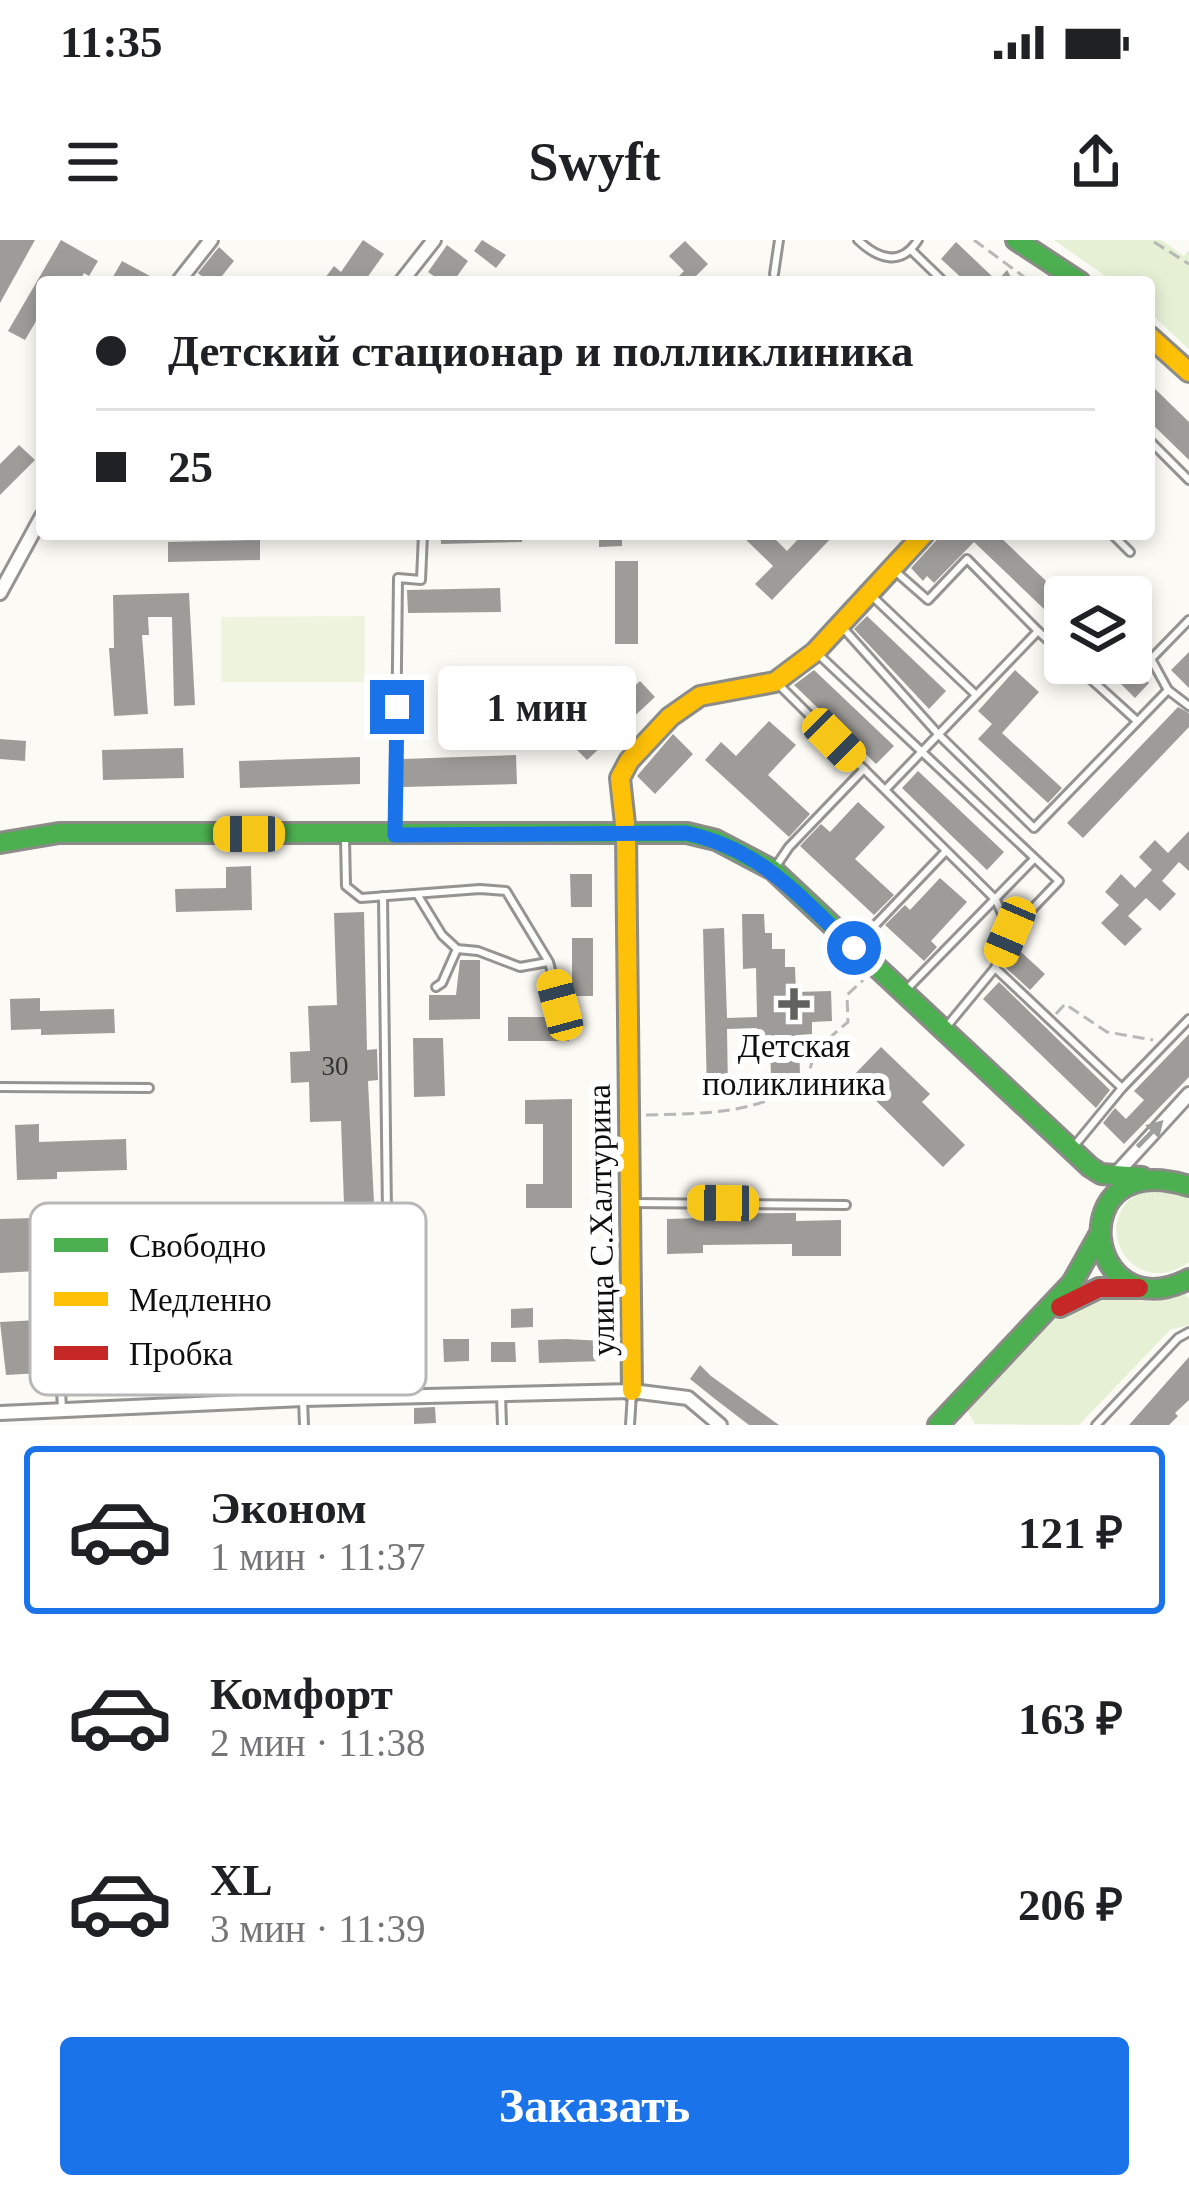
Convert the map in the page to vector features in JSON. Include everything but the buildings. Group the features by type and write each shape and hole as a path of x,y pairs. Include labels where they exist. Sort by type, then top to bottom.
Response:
{"street":[{"path":"183,276 211,240"},
{"path":"405,276 434,240"},
{"path":"1016,240 1071,276"},
{"path":"1155,341 1189,372"},
{"path":"0,593 36,527"},
{"path":"775,682 815,652 918,540"},
{"name":"улица С.Халтурина","path":"632,1391 626,832 620,778 629,761 670,717 700,696 775,682"},
{"path":"0,843 58,833 626,832 686,833 716,840 773,870 1070,1151 1101,1174 1185,1181"},
{"path":"1114,1176 1189,1094"},
{"path":"1070,1151 1095,1181 1103,1213"},
{"path":"950,1421 1072,1283 1099,1235 1103,1213 1118,1191 1142,1177"},
{"path":"1099,1235 1111,1268 1140,1288"},
{"path":"1023,1338 1080,1295 1099,1288 1165,1289 1188,1281"},
{"path":"0,1413 21,1418 62,1408 632,1391 688,1398 720,1425"}],"lane":[{"path":"774,274 779,240"},
{"path":"859,240 875,256 894,258 911,250 918,240"},
{"path":"911,250 938,276"},
{"path":"1155,446 1189,480"},
{"path":"395,835 398,578 421,580 423,540"},
{"path":"1118,540 1130,552"},
{"path":"892,568 928,600 967,559 1044,637"},
{"path":"869,593 975,694"},
{"path":"1189,620 1151,659 1168,689 1189,706"},
{"path":"841,625 939,735 1034,828 1168,689"},
{"path":"886,789 1038,631"},
{"path":"815,652 1059,881 1010,932 995,968 943,1032"},
{"path":"775,682 996,900 1010,932"},
{"path":"1096,684 1137,721"},
{"path":"773,870 789,847 864,770"},
{"path":"345,835 346,886 362,898 480,889 506,892 549,962 560,1005"},
{"path":"854,948 945,853"},
{"path":"903,994 1034,859"},
{"path":"417,894 457,950 478,951 520,967 549,962"},
{"path":"382,896 387,1203"},
{"path":"436,987 457,950"},
{"path":"995,968 1122,1088"},
{"path":"1070,1151 1189,1019"},
{"path":"0,1087 149,1088"},
{"path":"631,1204 846,1205"},
{"path":"1096,1425 1189,1332"},
{"path":"630,1425 632,1391"},
{"path":"61,1395 62,1408"},
{"path":"501,1395 502,1425"},
{"path":"303,1399 304,1425"}],"path":[{"path":"974,240 1023,276"},
{"path":"1154,242 1189,264"},
{"path":"640,1115 737,1112 783,1096 806,1082 815,1049 848,1022 847,995 863,980"},
{"path":"1051,1019 1065,1004 1107,1032 1167,1042"}],"green space":[{"path":"1054,240 1161,240 1184,256 1189,250 1189,349 1155,318 1155,276 1105,276"},
{"path":"365,616 365,682 221,682 221,617"},
{"path":"1159,1186 1189,1199 1189,1262 1167,1272 1147,1272 1120,1248 1116,1230 1121,1212 1134,1196"},
{"path":"1123,1292 1151,1302 1184,1293 1189,1299 1189,1325 1170,1330 1079,1425 975,1424 967,1409 1065,1309"}],"traffic: fast":[{"path":"1016,240 1071,276"},
{"path":"0,843 59,833 687,833 716,840 773,870 1090,1167 1101,1174 1142,1177"},
{"path":"1189,1186 1147,1180 1119,1191 1104,1212 1101,1237 1109,1262 1126,1281 1154,1289 1189,1279"},
{"path":"938,1425 1072,1283 1099,1235"}],"traffic: slow":[{"path":"1155,341 1189,372"},
{"path":"632,1391 626,833 620,778 629,761 670,717 700,696 775,682 815,652 918,540"}],"traffic: jam":[{"path":"1060,1307 1099,1288 1139,1288"}],"place":[{"name":"Детская поликлиника","path":"794,1004"}],"route":[{"path":"397,707 395,835 626,832 686,833 716,840 773,870 854,948"}]}
